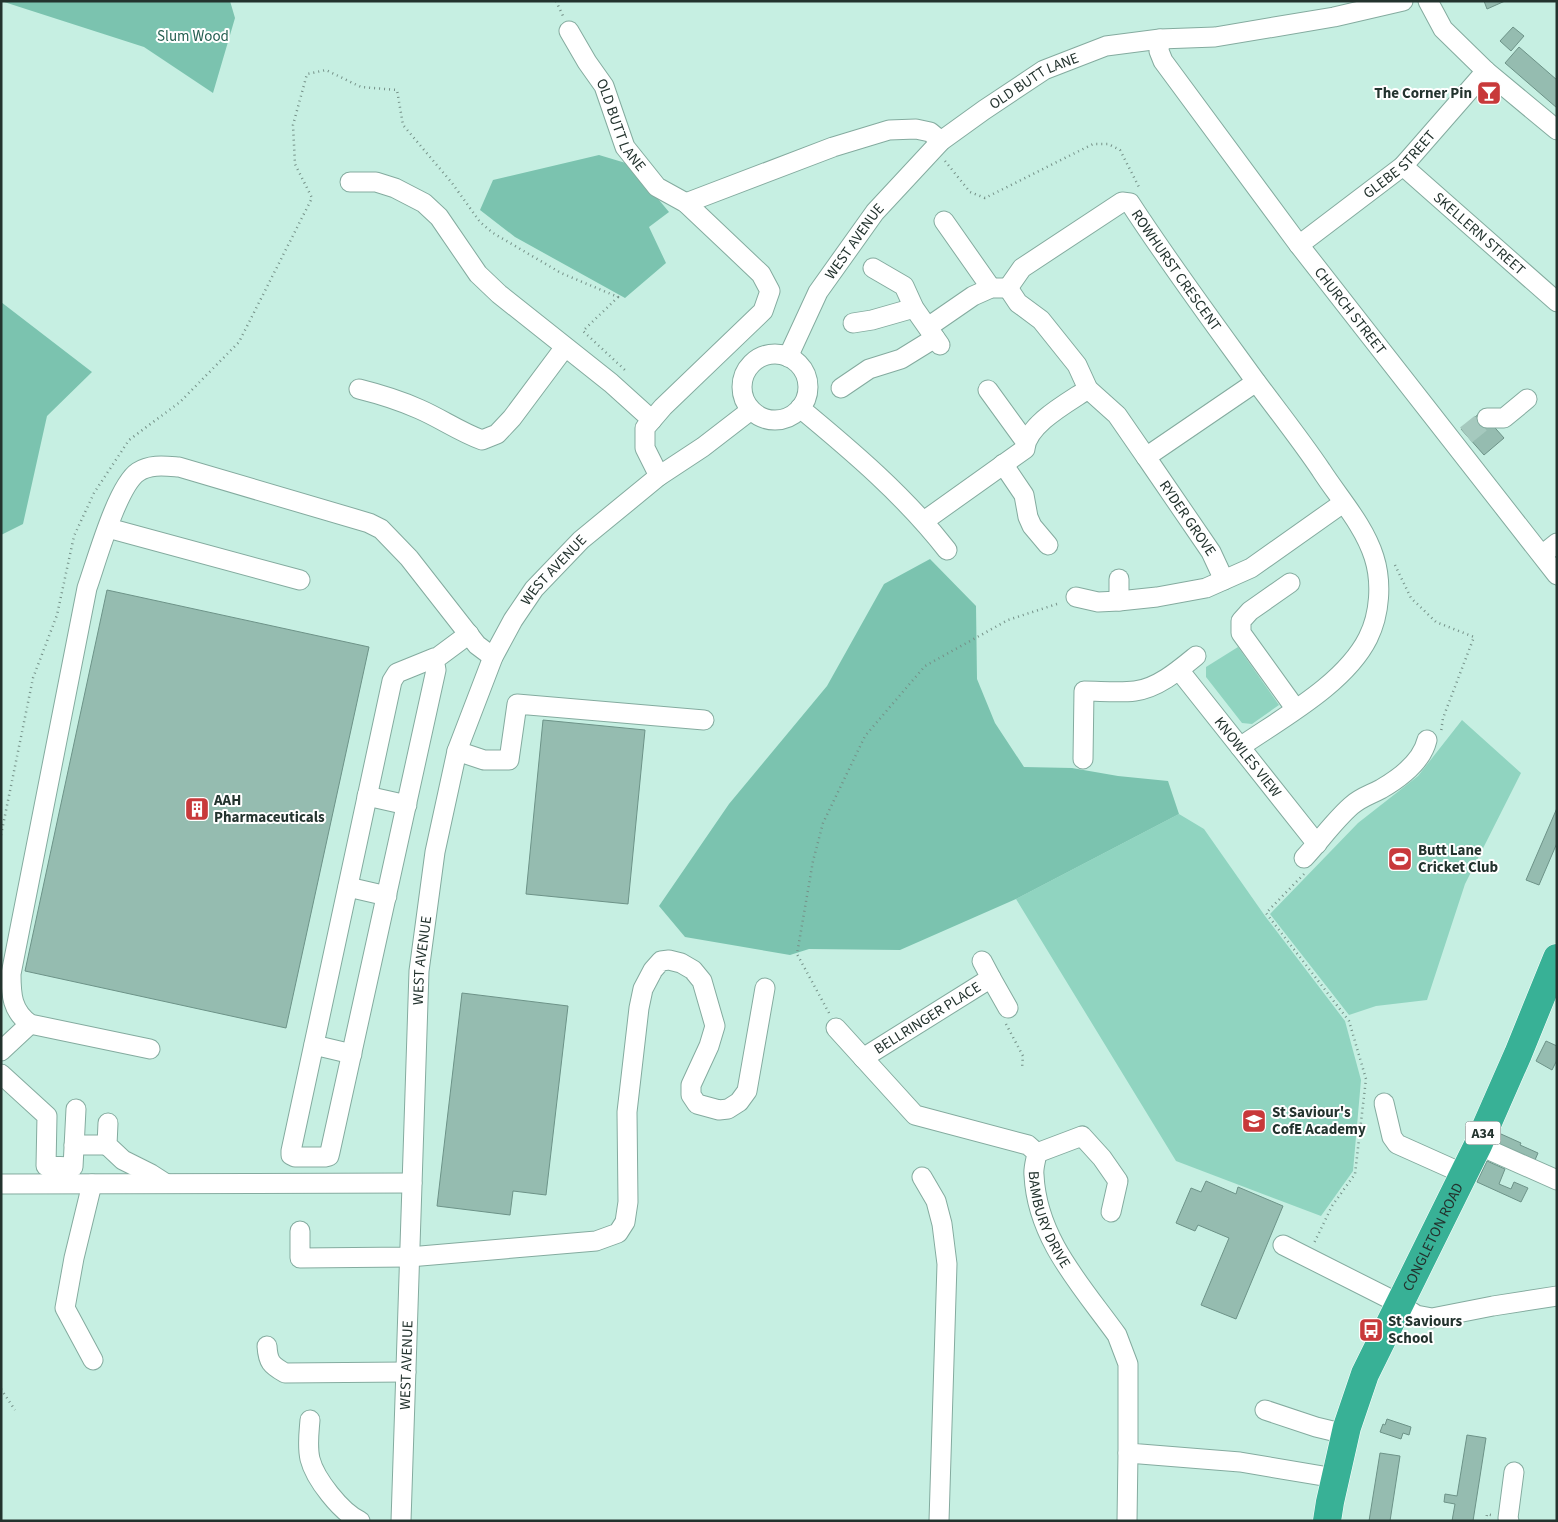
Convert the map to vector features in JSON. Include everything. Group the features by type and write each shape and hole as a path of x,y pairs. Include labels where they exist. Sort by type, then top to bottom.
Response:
{"highway":[{"name":"CONGLETON ROAD","path":"1327,1521 1345,1434 1365,1374 1478,1145 1555,966"}],"street":[{"name":"OLD BUTT LANE","path":"938,145 984,110 1044,70 1106,46 1160,39 1215,37 1334,17 1403,1"},
{"path":"1428,1 1443,29 1486,71 1557,130"},
{"name":"OLD BUTT LANE","path":"569,31 604,86 625,147 657,187 686,204 761,274 770,292 763,311 670,400 652,420"},
{"name":"CHURCH STREET","path":"1160,39 1159,50 1163,61 1299,245 1461,440 1557,575"},
{"name":"GLEBE STREET","path":"1299,245 1403,166 1486,71"},
{"path":"686,204 833,147 890,130 916,129 930,132 938,145"},
{"name":"WEST AVENUE","path":"788,357 818,292 844,253 875,212 938,145"},
{"name":"SKELLERN STREET","path":"1403,166 1557,302"},
{"path":"350,182 376,182 395,188 424,203 439,217 478,274 499,294 611,383 652,420 645,428 645,448 659,476"},
{"name":"ROWHURST CRESCENT","path":"1000,288 1022,268 1122,202 1130,203 1166,258 1294,431 1343,504 1361,527 1374,557 1379,584 1376,615 1369,637 1359,654 1330,685 1240,746"},
{"path":"944,221 1000,288 1041,320 1077,365 1088,389 1117,416 1146,457 1256,382"},
{"path":"873,268 904,286 912,304 934,337"},
{"path":"842,388 869,369 901,359 934,337 973,296 1000,288"},
{"path":"852,322 872,320 912,304"},
{"path":"359,389 392,398 419,409 468,435 482,440 497,434 512,418 565,347"},
{"path":"774,354 788,357 802,369 806,381 807,394 800,408 793,415 782,419 765,419 751,410 744,400 742,384 748,368 760,358 774,354"},
{"path":"924,521 1025,449 1026,441 1044,419 1088,389"},
{"path":"988,390 1026,441"},
{"path":"1487,418 1504,418 1527,399"},
{"path":"800,408 876,475 924,521 947,550"},
{"name":"WEST AVENUE","path":"401,1521 419,971 435,852 457,751 493,657 513,620 534,589 581,540 659,476 751,410"},
{"name":"RYDER GROVE","path":"1146,457 1211,552 1224,580"},
{"path":"1003,464 1024,495 1028,518 1032,526 1048,545"},
{"path":"150,1049 30,1024 20,1017 11,992 11,974 87,588 108,528 127,482 138,472 150,467 164,466 189,470 369,523 381,529 409,558 477,645 493,657"},
{"path":"1076,597 1098,602 1119,601 1157,597 1206,588 1251,568 1343,504"},
{"path":"108,528 300,580"},
{"path":"1542,555 1557,543"},
{"path":"1119,579 1119,601"},
{"path":"1290,583 1250,611 1241,621 1241,633 1295,708"},
{"path":"434,658 436,670 329,1156 295,1157 292,1156 291,1150 392,681 397,673 434,658 469,634"},
{"path":"1083,759 1084,691 1135,691 1149,687 1179,670 1196,656"},
{"name":"KNOWLES VIEW","path":"1179,670 1240,746 1310,857"},
{"path":"457,751 483,769 509,760 517,704 704,720"},
{"path":"1310,857 1350,806 1362,796 1380,789 1419,759 1434,736"},
{"path":"369,790 406,805"},
{"path":"348,887 387,896"},
{"path":"300,1231 300,1258 409,1257 596,1241 618,1233 625,1222 628,1202 627,1112 638,1008 643,989 653,970 661,961 669,960 681,963 693,970 702,981 715,1026 709,1046 691,1085 691,1095 697,1104 719,1110 728,1109 739,1102 747,1091 765,988"},
{"name":"BELLRINGER PLACE","path":"982,961 1008,1008"},
{"name":"BELLRINGER PLACE","path":"863,1058 991,978"},
{"path":"1,1052 30,1024"},
{"name":"BAMBURY DRIVE","path":"836,1028 914,1115 1028,1145 1037,1153 1033,1174 1039,1212 1057,1253 1117,1335 1128,1364 1127,1521"},
{"path":"314,1045 352,1054"},
{"path":"1,1074 47,1116 46,1166 73,1167 76,1109"},
{"path":"1384,1103 1392,1137 1397,1144 1464,1174"},
{"path":"108,1123 108,1145 123,1160 165,1183"},
{"path":"1037,1153 1082,1136 1102,1158 1118,1181 1111,1212"},
{"path":"74,1145 108,1145"},
{"path":"1478,1145 1557,1180"},
{"path":"922,1178 936,1200 946,1244 947,1264 939,1521"},
{"path":"1,1184 412,1183"},
{"path":"92,1184 74,1258 65,1308 93,1360"},
{"path":"1283,1244 1400,1304 1416,1315 1432,1318 1557,1296"},
{"path":"267,1346 273,1367 285,1373 406,1372"},
{"path":"1265,1410 1316,1427 1345,1434"},
{"path":"310,1420 308,1447 310,1460 328,1491 341,1507 360,1521"},
{"path":"1128,1453 1240,1462 1335,1478"},
{"path":"1509,1521 1514,1472"}],"path":[{"path":"312,198 295,164 293,125 307,74 326,70 361,87 398,90 403,124 452,182 480,222 493,233 561,273 618,297 583,331 630,375"},
{"path":"938,145 970,192 985,198 1093,144 1108,144 1120,150 1143,194"},
{"path":"1394,563 1411,598 1436,622 1474,637 1443,718 1434,736"},
{"path":"836,1028 797,954 813,861 823,823 866,736 924,666 1008,620 1076,597"},
{"path":"1310,857 1266,913 1349,1021 1366,1079 1355,1174 1332,1206 1314,1244"},
{"path":"1008,1008 1003,1019 1022,1056 1022,1068"},
{"path":"1,1389 15,1410"}],"green space":[{"name":"Slum Wood","path":"1,1 230,1 235,18 213,93 144,47"},
{"path":"599,155 629,164 669,212 649,227 666,263 625,298 515,237 480,210 493,180"},
{"path":"1,302 92,372 47,416 23,524 1,535"},
{"path":"930,559 976,606 977,679 995,723 1024,767 1072,768 1118,776 1168,781 1179,814 1016,899 900,950 809,949 790,955 685,937 659,906 729,804 827,686 884,584"},
{"path":"1238,647 1279,705 1252,724 1242,723 1206,677 1206,667"},
{"name":"Butt Lane Cricket Club","path":"1462,720 1521,773 1465,884 1427,1000 1376,1006 1349,1015 1270,914 1358,823 1418,776"},
{"name":"St Saviour's CofE Academy","path":"1179,814 1204,829 1265,916 1345,1021 1361,1080 1353,1171 1321,1216 1176,1161 1016,899"}],"building":[{"path":"1484,1 1505,1 1487,9"},
{"path":"1513,27 1524,36 1511,51 1500,41"},
{"path":"1519,47 1557,80 1557,108 1505,63"},
{"path":"1481,412 1504,438 1484,455 1461,429"},
{"name":"AAH Pharmaceuticals","path":"107,590 369,647 286,1028 25,971"},
{"path":"543,720 645,730 628,904 526,894"},
{"path":"1557,808 1557,843 1539,885 1526,880"},
{"path":"462,993 568,1006 546,1195 513,1191 510,1215 437,1206"},
{"path":"1546,1041 1557,1046 1557,1060 1552,1070 1536,1061"},
{"path":"1501,1134 1538,1153 1535,1160 1497,1143"},
{"path":"1487,1161 1505,1169 1499,1184 1511,1189 1514,1182 1528,1188 1521,1202 1477,1182"},
{"path":"1206,1181 1236,1194 1238,1187 1283,1206 1236,1319 1201,1305 1229,1238 1198,1225 1195,1231 1176,1223 1191,1188 1201,1192"},
{"path":"1387,1419 1411,1427 1409,1435 1403,1433 1401,1439 1380,1432"},
{"path":"1467,1435 1486,1438 1473,1521 1452,1521 1455,1504 1444,1502 1445,1494 1457,1496"},
{"path":"1380,1453 1400,1456 1390,1521 1369,1521"}],"tunnel":[{"path":"1466,435 1487,418"}],"place":[{"name":"The Corner Pin","path":"1489,93"},
{"name":"AAH Pharmaceuticals","path":"197,809"},
{"name":"Butt Lane Cricket Club","path":"1400,859"},
{"name":"St Saviour's CofE Academy","path":"1254,1121"},
{"name":"St Saviours School","path":"1371,1330"}]}
